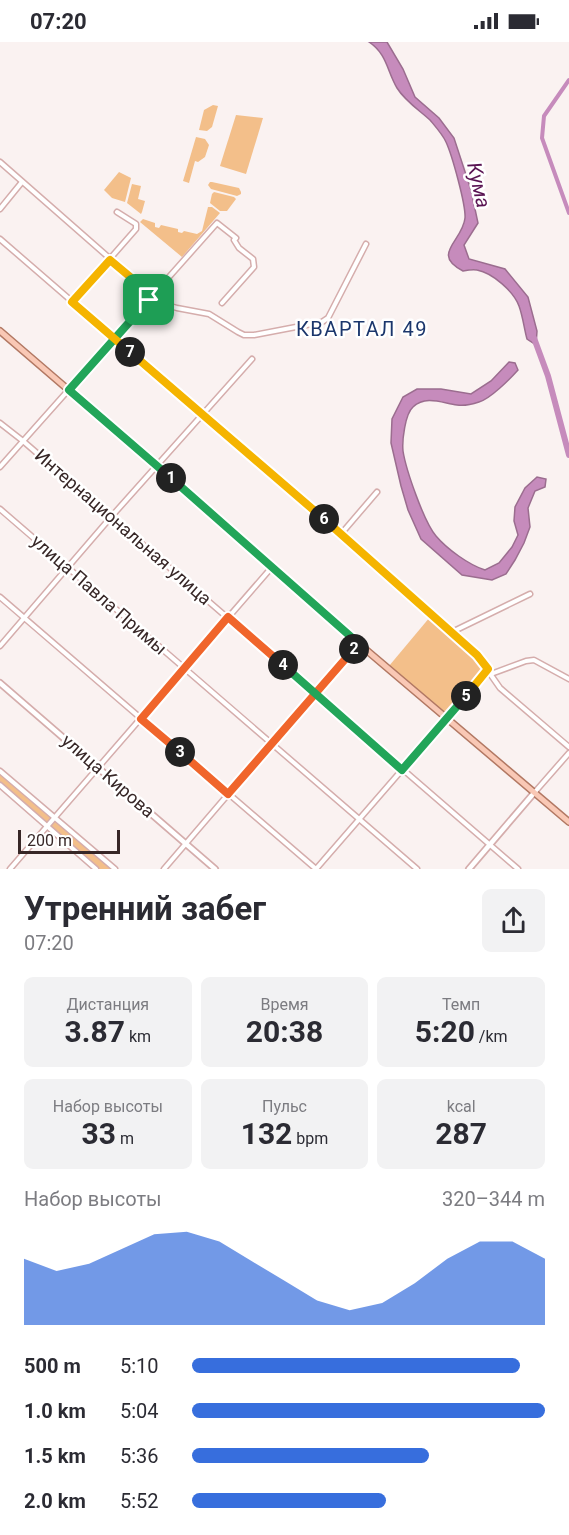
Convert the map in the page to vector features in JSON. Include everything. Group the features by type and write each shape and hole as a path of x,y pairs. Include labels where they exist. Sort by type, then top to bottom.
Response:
{"main road":[{"path":"0,331 358,643 569,822"}],"street":[{"path":"0,162 147,291 149,300"},
{"path":"0,209 22,182"},
{"path":"72,302 136,229 136,224 117,212"},
{"path":"0,467 217,223 236,238 234,240 238,248 254,259 254,267 222,303"},
{"path":"0,239 452,632 477,655 500,688 569,747"},
{"path":"149,300 209,314 244,335 322,322 328,318 366,244"},
{"path":"0,646 252,359"},
{"name":"Интернациональная улица","path":"0,423 518,869"},
{"path":"341,534 377,492"},
{"name":"улица Павла Примы","path":"0,509 417,869"},
{"path":"10,869 273,567"},
{"path":"452,632 530,594"},
{"path":"0,597 316,869 488,669"},
{"path":"164,869 358,643"},
{"path":"491,674 534,660 569,679"},
{"name":"улица Кирова","path":"0,683 215,869"},
{"path":"469,869 569,753"},
{"path":"0,771 115,869"},
{"path":"0,785 96,869"}],"shaded area":[{"path":"369,42 387,42 403,69 415,97 439,118 454,138 471,190 478,223 464,245 469,259 505,269 528,297 537,331 536,345 527,339 519,306 508,289 483,272 463,271 449,259 451,247 463,226 465,212 449,148 430,120 400,93 380,52"},
{"path":"213,105 218,106 212,127 207,131 199,130 204,110"},
{"path":"236,115 263,118 246,174 220,166"},
{"path":"196,137 205,139 209,145 205,157 198,162 195,161 189,183 183,181"},
{"path":"119,172 131,178 125,202 112,198 104,190"},
{"path":"210,182 239,188 241,194 237,196 211,189 208,185"},
{"path":"132,184 141,186 138,199 145,201 141,214 127,203"},
{"path":"214,192 236,199 227,211 220,211 210,203"},
{"path":"208,207 220,213 182,257 140,222 143,219 155,223 155,227 159,228 161,225 178,229 178,232 182,233 184,231 197,234 202,231"},
{"path":"509,362 515,363 518,370 484,400 462,405 434,401 418,403 410,410 403,441 403,451 412,483 431,529 452,551 485,570 499,563 518,535 514,521 515,507 525,488 537,477 546,479 545,487 535,491 528,508 530,527 515,560 506,574 492,580 462,575 421,539 408,510 401,486 391,443 392,419 403,397 417,389 441,389 471,394 491,381"},
{"path":"430,617 475,657 484,670 446,714 389,666"},
{"path":"0,773 51,818 47,824 0,783"},
{"path":"54,819 113,869 98,869 48,826"}],"waterway":[{"path":"569,80 544,116 542,138 569,213"},
{"name":"Кума","path":"534,338 548,376 569,455"}],"district":[{"name":"КВАРТАЛ 49","path":"362,329"}],"route":[{"path":"149,300 114,338 69,390 358,643 316,693 228,794 141,719 228,617 316,693 402,770 488,669 477,655 366,556 238,446 114,338 72,302 110,260 147,291 149,300"}]}
